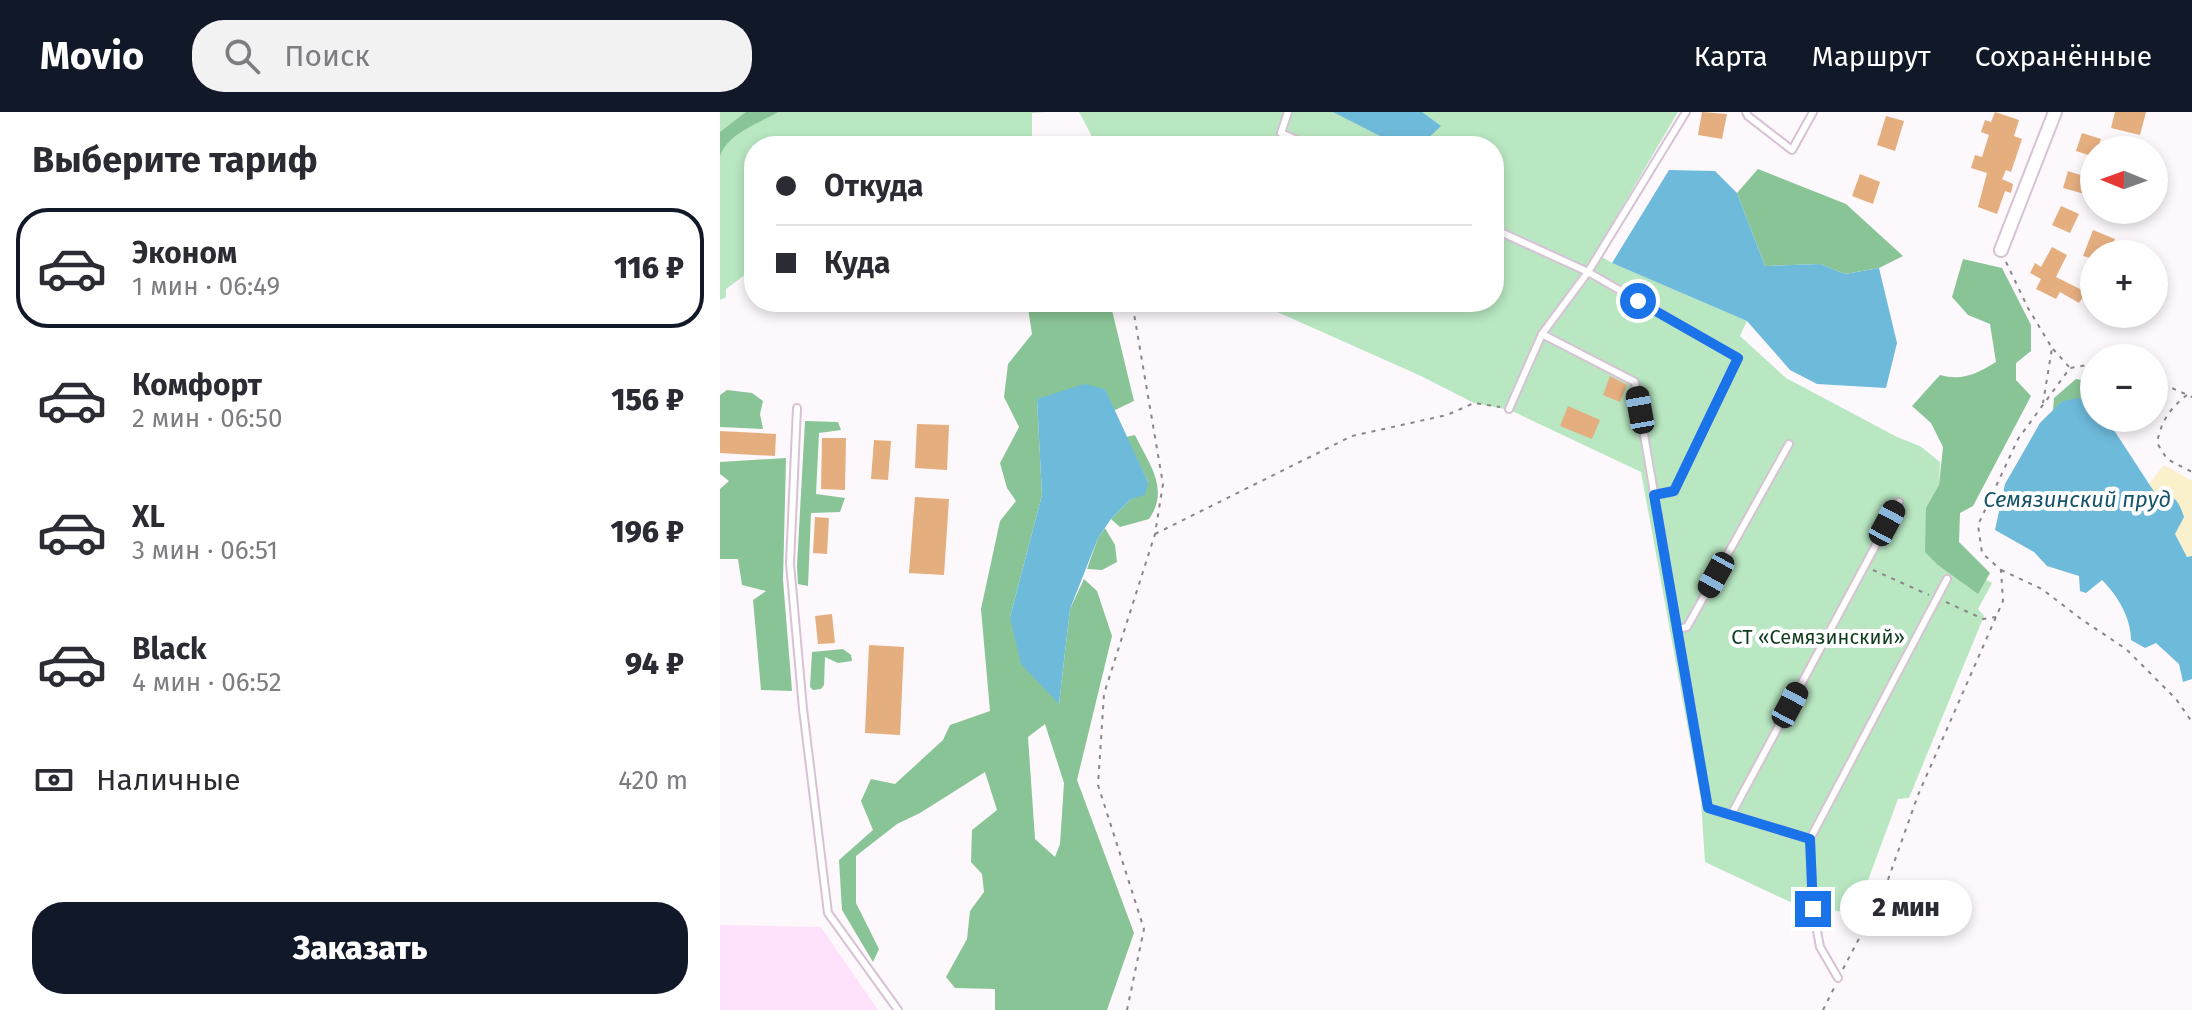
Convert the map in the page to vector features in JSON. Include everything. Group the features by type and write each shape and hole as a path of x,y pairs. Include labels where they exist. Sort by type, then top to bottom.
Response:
{"street":[{"path":"2001,250 2055,112"}],"lane":[{"path":"1288,112 1281,133 1288,136"},
{"path":"1509,409 1542,334 1588,272 1686,112"},
{"path":"1746,112 1792,150 1813,112"},
{"path":"1504,234 1588,272 1738,358 1674,491 1654,495"},
{"path":"1542,334 1635,382 1708,808 1810,839"},
{"path":"797,408 790,563 803,709 828,913 898,1010"},
{"path":"1677,629 1687,627 1789,444"},
{"path":"1731,815 1899,502"},
{"path":"1838,978 1820,947 1813,909 1810,839 1947,579"}],"path":[{"path":"2001,250 2028,308 2052,348 2070,368"},
{"path":"1127,1010 1144,929 1098,785 1104,694 1155,534 1163,484 1134,312"},
{"path":"2043,404 2052,348"},
{"path":"2080,366 2070,368 2018,439 1978,525 1982,553 2001,570 2042,589 2126,649 2176,699 2192,722"},
{"path":"2168,386 2192,397"},
{"path":"2187,395 2173,406 2161,425 2157,443 2167,459 2192,472"},
{"path":"1155,534 1352,436 1447,415 1474,403 1509,409"},
{"path":"1823,1010 1884,891 1918,795 2003,601 2001,570"}],"shaded area":[{"path":"720,925 821,927 878,1010 720,1010"}],"green space":[{"path":"720,112 1046,112 1032,113 1032,136 744,136 744,276 726,289 726,297 720,300"},
{"path":"746,112 778,112 737,135 720,156 720,132"},
{"name":"СТ «Семязинский»","path":"1079,112 1678,112 1595,253 1747,321 1740,336 1786,378 1920,446 1940,462 1936,551 1992,583 1978,609 1984,616 1909,798 1898,799 1856,913 1801,907 1705,862 1701,800 1641,472 1510,410 1474,403 1277,312 1504,312 1504,136 1092,136"},
{"path":"1758,169 1846,204 1903,256 1879,268 1845,274 1820,264 1765,266 1737,193"},
{"path":"1963,259 2002,268 2031,325 2031,351 2016,363 2016,380 2031,396 1973,506 1960,513 1959,542 1990,573 1978,594 1925,552 1926,508 1939,485 1943,447 1931,423 1912,406 1940,375 1969,375 1996,362 1990,324 1968,315 1952,297"},
{"path":"1029,312 1112,312 1134,401 1113,411 1105,389 1037,399 1042,495 1010,617 1059,704 1070,609 1084,579 1097,591 1112,636 1077,780 1134,933 1107,1010 995,1010 995,989 955,988 946,977 967,939 970,911 984,892 982,874 971,862 972,830 997,810 985,772 897,824 856,856 856,903 879,949 873,962 842,910 839,860 873,830 861,801 871,779 895,784 943,740 950,725 990,711 981,609 1000,521 1016,501 1007,488 1000,463 1019,427 1004,397 1008,364 1032,334","holes":["1045,724 1064,783 1060,844 1055,857 1035,839 1028,737"]},
{"path":"2076,379 2080,380 2080,402 2061,402 2053,411 2054,398"},
{"path":"727,390 752,393 763,401 760,414 763,429 720,427 720,395"},
{"path":"805,421 838,422 841,430 819,433 816,494 845,498 840,512 811,513 808,586 798,584 797,566"},
{"path":"1135,435 1151,466 1158,497 1149,519 1120,527 1111,519 1148,482 1126,437"},
{"path":"786,458 783,580 792,691 761,690 753,600 766,591 742,585 738,559 720,559 720,489 729,481 720,474 720,462"},
{"path":"1105,528 1115,545 1117,562 1102,570 1087,569 1098,538"},
{"path":"843,649 851,655 852,661 838,663 825,657 824,685 821,689 813,690 810,687 812,652"}],"sand":[{"path":"2164,465 2192,481 2192,556 2187,557 2175,534 2170,494 2155,494 2149,484"}],"water":[{"path":"1333,112 1422,112 1441,126 1430,136 1380,136"},
{"path":"1669,170 1715,171 1737,193 1765,266 1820,264 1845,274 1879,268 1897,343 1886,388 1817,384 1790,370 1747,321 1612,263"},
{"path":"1084,384 1105,389 1148,482 1145,495 1131,499 1098,538 1070,609 1059,704 1021,664 1010,617 1042,495 1037,399"},
{"name":"Семязинский пруд","path":"2080,399 2080,432 2115,432 2155,493 2171,496 2182,511 2184,517 2175,534 2187,557 2192,556 2192,679 2183,682 2179,664 2156,643 2145,648 2131,640 2129,624 2122,608 2102,580 2086,593 2080,591 2079,576 2047,566 2034,552 1995,530 2005,484 2040,423 2061,402"}],"building":[{"path":"1702,112 1727,114 1722,139 1698,135"},
{"path":"1995,112 2019,120 2014,136 2022,139 2011,172 2006,170 2002,179 2013,184 2011,193 2005,191 1997,214 1978,207 1987,173 1971,168 1975,155 1982,157 1989,135 1981,132 1985,120 1991,122"},
{"path":"2115,112 2146,112 2140,135 2111,128"},
{"path":"1886,116 1904,121 1895,151 1877,145"},
{"path":"2068,171 2080,175 2080,193 2063,188"},
{"path":"1860,174 1880,182 1873,204 1852,196"},
{"path":"2061,206 2079,214 2070,233 2052,225"},
{"path":"2093,230 2115,239 2115,240 2089,240"},
{"path":"2052,247 2067,255 2056,277 2080,289 2079,303 2060,292 2056,299 2036,289 2041,279 2030,273 2035,263 2041,267"},
{"path":"1610,376 1627,385 1620,402 1603,395"},
{"path":"1568,406 1600,420 1592,439 1560,426"},
{"path":"917,424 949,425 947,470 915,468"},
{"path":"720,431 776,434 775,456 720,453"},
{"path":"822,438 846,438 845,490 821,489"},
{"path":"874,440 891,441 888,480 871,479"},
{"path":"915,497 949,499 944,575 909,573"},
{"path":"815,517 829,518 827,554 813,553"},
{"path":"832,614 835,643 818,644 815,616"},
{"path":"869,645 904,647 900,735 865,733"}],"route":[{"path":"1638,301 1738,358 1674,491 1654,495 1708,808 1810,839 1813,909"}]}
